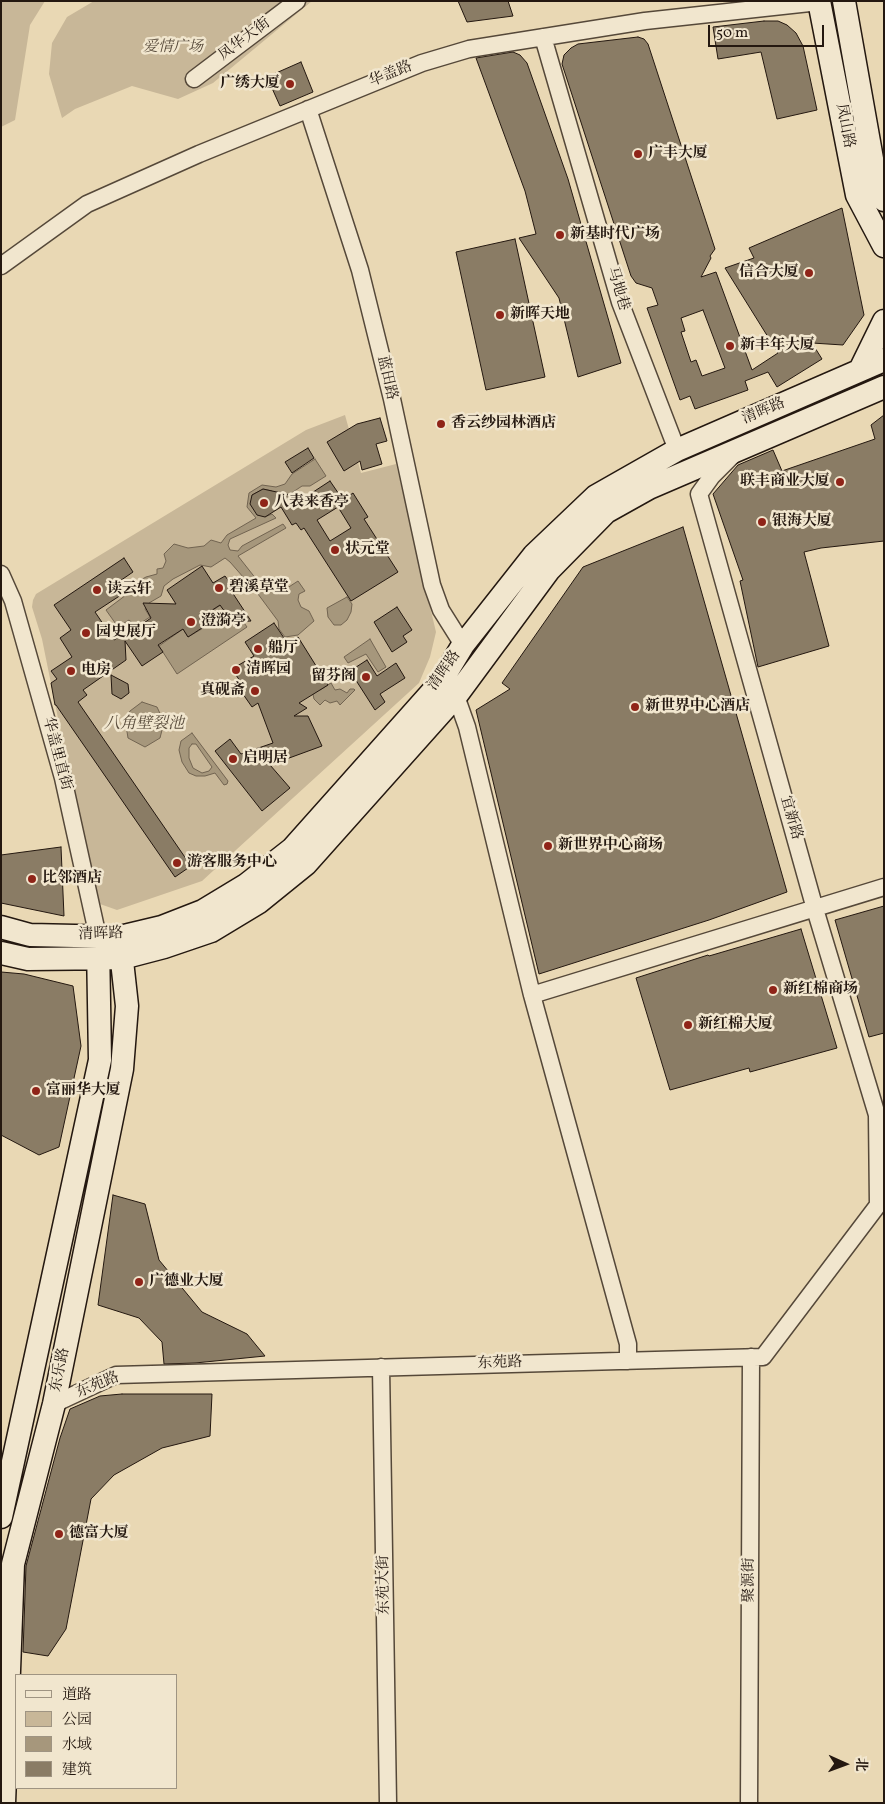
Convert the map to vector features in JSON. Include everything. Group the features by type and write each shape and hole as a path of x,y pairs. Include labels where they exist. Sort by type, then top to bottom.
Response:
{"street":[{"name":"凤华大街","path":"194,79 296,1"},
{"name":"凤山路","path":"819,1 858,195 884,246"},
{"name":"华盖路","path":"1,266 87,204 199,154 422,62 469,49 645,21 819,1"},
{"name":"凤山路","path":"844,1 877,188 884,200"},
{"name":"马地巷","path":"543,38 620,302 677,450"},
{"name":"蓝田路","path":"308,108 360,270 392,399 432,585 441,610 463,645"},
{"path":"860,370 884,320"},
{"name":"清晖路","path":"1,952 28,959 98,959 162,927 203,911 246,885 292,849 440,683 463,645 534,555 596,496 677,450 884,360"},
{"name":"清晖路","path":"1,927 30,935 98,937 121,948 164,948 211,931 267,895 306,864 456,696 549,570 606,512 650,488 884,387"},
{"path":"650,488 676,482 690,486 699,494 712,476 741,448"},
{"name":"宜新路","path":"699,494 815,908 877,1115 878,1205"},
{"name":"华盖里直街","path":"1,574 13,600 63,778 98,937"},
{"path":"456,696 467,727 532,995 628,1344 628,1361"},
{"path":"532,995 884,887"},
{"name":"东乐路","path":"1,1517 100,1060 98,937"},
{"name":"东乐路","path":"4,1803 13,1564 54,1404 122,1069 127,1006 121,948"},
{"name":"东苑路","path":"54,1404 116,1375 763,1357 878,1205"},
{"name":"聚源街","path":"749,1803 751,1356"},
{"name":"东苑大街","path":"381,1367 388,1803"}],"green space":[{"path":"1,1 45,1 30,25 15,120 1,127"},
{"name":"爱情广场","path":"94,1 312,1 213,83 178,99 132,86 75,109 62,118 49,74 52,43 67,17"},
{"name":"清晖园","path":"345,415 361,473 396,464 436,632 430,657 419,683 202,881 117,910 100,904 79,822 42,639 32,607 36,594 306,430"}],"water":[{"path":"315,459 326,476 310,486 302,486 278,502 272,491 263,489 252,495 265,517 272,514 276,518 230,539 228,545 230,550 238,551 242,546 283,524 286,528 238,556 264,589 273,589 278,594 298,581 305,591 299,594 298,600 301,607 309,611 314,621 298,635 285,637 279,629 278,621 258,594 225,558 211,567 200,565 173,579 164,586 161,596 149,603 145,609 150,617 136,626 129,620 118,627 106,610 126,595 122,590 146,577 157,574 157,569 163,568 166,561 164,554 174,544 188,548 204,546 211,540 221,543 227,535 256,518 247,507 249,493 262,485 276,487 285,484 292,474"},
{"path":"347,597 352,604 351,612 347,620 341,625 334,625 328,617 327,608"},
{"path":"229,600 231,613 229,618 232,622 237,622 240,617 247,627 177,674 159,646 183,629 188,637 205,627 200,618"},
{"path":"370,639 386,667 378,672 366,654 348,663 344,657"},
{"path":"309,677 320,690 331,683 335,690 340,689 347,693 350,689 355,690 340,705 337,701 330,703 325,700 320,705 314,699"},
{"name":"八角壁裂池","path":"142,702 157,707 164,722 160,738 145,747 128,738 125,719 130,711"},
{"path":"192,733 228,781 227,784 224,785 215,773 196,776 189,773 182,762 179,750 181,741","holes":["192,744 196,744 212,767 209,771 202,773 193,768 189,758 189,748"]}],"building":[{"path":"458,1 508,1 513,16 467,22"},
{"path":"778,21 787,25 796,33 803,46 817,110 777,119 761,52 718,59 713,27"},
{"path":"638,37 644,39 648,44 715,249 701,277 716,272 752,370 778,353 725,268 754,258 749,248 842,208 864,315 843,345 812,343 822,359 777,387 768,372 745,381 748,390 695,409 690,396 680,400 647,308 658,305 652,288 636,283 631,276 562,64 564,55 578,44","holes":["703,310 725,368 702,376 696,360 691,362 681,332 685,331 681,318"]},
{"name":"新基时代广场","path":"513,52 520,55 527,63 568,179 621,363 578,377 559,298 519,238 536,234 525,191 476,58"},
{"name":"广绣大厦","path":"301,62 313,92 280,106 267,77"},
{"name":"新晖天地","path":"515,239 545,377 486,390 456,252"},
{"path":"884,415 884,541 821,548 804,552 829,646 758,667 740,581 743,580 713,494 738,465 773,450 782,471 875,439 871,425"},
{"path":"380,418 387,441 376,444 382,464 362,470 360,461 344,471 327,442 357,424"},
{"path":"308,448 314,458 292,473 285,462"},
{"path":"330,481 343,500 353,493 368,517 364,519 398,572 351,601 304,528 301,530 296,523 292,525 281,507 265,517 257,515 250,504 252,495 263,489 304,498","holes":["338,507 351,528 330,541 317,520"]},
{"name":"新世界中心酒店","path":"683,527 787,892 709,920 539,974 476,710 510,689 502,683 583,567"},
{"path":"124,558 133,572 114,585 121,595 95,612 114,640 125,633 125,636 151,618 143,603 176,604 167,590 202,566 213,583 225,576 233,587 230,589 251,621 232,622 220,605 200,618 205,626 188,637 183,629 158,645 163,652 142,666 125,641 126,660 83,690 87,695 78,702 191,866 175,877 55,705 51,683 57,679 51,671 72,657 60,638 71,630 54,605"},
{"path":"397,607 412,630 403,636 407,642 392,652 374,622"},
{"path":"274,623 288,644 298,637 328,685 299,703 307,708 294,716 308,716 322,746 270,765 290,788 262,811 215,751 230,739 241,754 273,743 258,703 252,707 238,687 242,684 232,669 254,656 245,642"},
{"path":"367,660 377,676 396,663 405,678 380,694 385,702 375,710 350,671"},
{"path":"111,675 128,684 129,693 121,699 112,694"},
{"name":"比邻酒店","path":"61,847 64,916 1,903 1,855"},
{"path":"884,906 884,1033 869,1037 835,920"},
{"path":"801,929 837,1048 750,1072 749,1068 670,1090 636,978 708,955"},
{"name":"富丽华大厦","path":"1,972 24,974 73,986 81,1046 59,1147 39,1155 1,1135"},
{"name":"广德业大厦","path":"113,1195 145,1204 159,1260 202,1312 247,1334 265,1356 164,1364 162,1342 139,1318 98,1305"},
{"name":"德富大厦","path":"122,1394 212,1394 210,1436 162,1448 114,1475 91,1499 66,1629 48,1656 23,1652 26,1566 60,1438 70,1409 100,1396"}],"place":[{"name":"广绣大厦","path":"290,84"},
{"name":"广丰大厦","path":"638,154"},
{"name":"新基时代广场","path":"560,235"},
{"name":"信合大厦","path":"809,273"},
{"name":"新晖天地","path":"500,315"},
{"name":"新丰年大厦","path":"730,346"},
{"name":"香云纱园林酒店","path":"441,424"},
{"name":"联丰商业大厦","path":"840,482"},
{"name":"八表来香亭","path":"264,503"},
{"name":"银海大厦","path":"762,522"},
{"name":"状元堂","path":"335,550"},
{"name":"碧溪草堂","path":"219,588"},
{"name":"读云轩","path":"97,590"},
{"name":"澄漪亭","path":"191,622"},
{"name":"园史展厅","path":"86,633"},
{"name":"船厅","path":"258,649"},
{"name":"清晖园","path":"236,670"},
{"name":"电房","path":"71,671"},
{"name":"留芬阁","path":"366,677"},
{"name":"真砚斋","path":"255,691"},
{"name":"新世界中心酒店","path":"635,707"},
{"name":"启明居","path":"233,759"},
{"name":"新世界中心商场","path":"548,846"},
{"name":"游客服务中心","path":"177,863"},
{"name":"比邻酒店","path":"32,879"},
{"name":"新红棉商场","path":"773,990"},
{"name":"新红棉大厦","path":"688,1025"},
{"name":"富丽华大厦","path":"36,1091"},
{"name":"广德业大厦","path":"139,1282"},
{"name":"德富大厦","path":"59,1534"}]}
